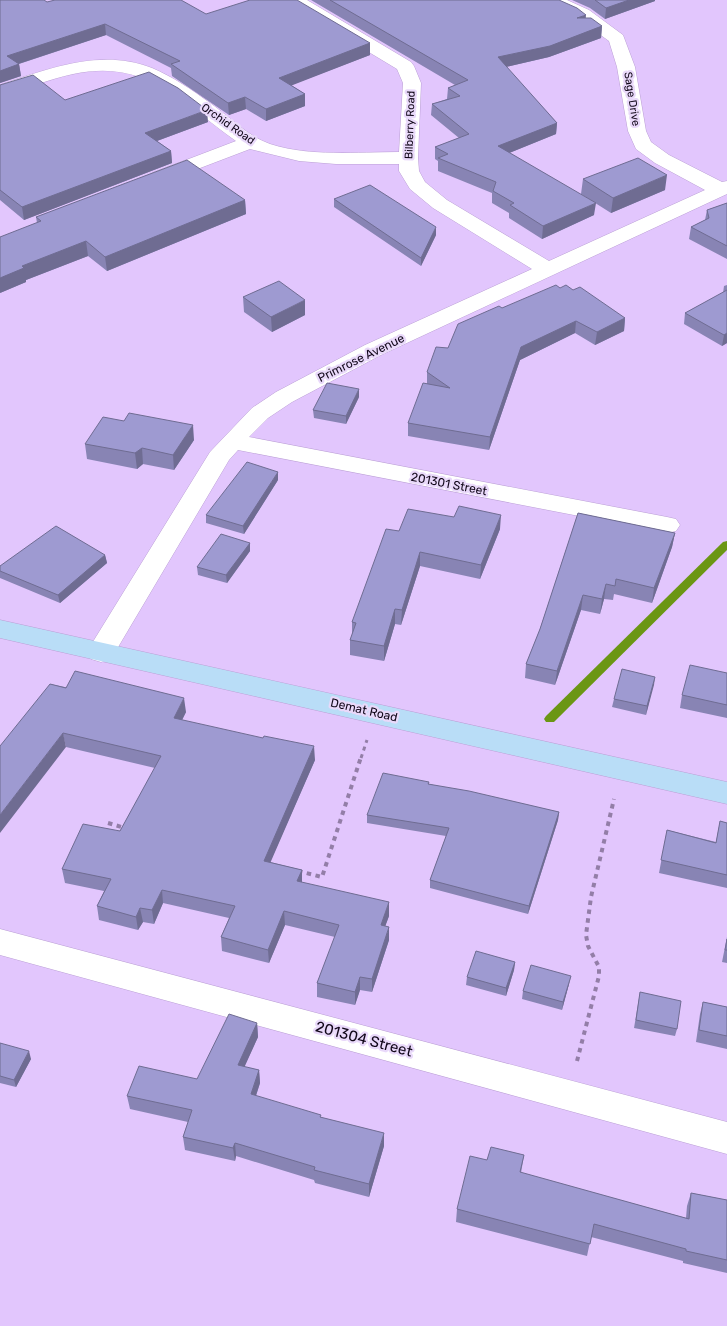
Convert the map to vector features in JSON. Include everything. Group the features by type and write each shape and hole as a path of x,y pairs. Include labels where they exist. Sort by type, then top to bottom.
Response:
{"street":[{"name":"Bilberry Road","path":"295,0 405,66 412,83 408,158 412,178 426,194 548,270"},
{"name":"Sage Drive","path":"553,0 583,14 617,39 626,67 636,131 643,145 662,159 724,189"},
{"name":"Orchid Road","path":"0,91 63,71 89,66 129,67 150,74 198,104 251,142 263,148 301,155 408,158"},
{"path":"138,186 251,142"},
{"name":"Primrose Avenue","path":"101,652 219,457 232,441 260,414 291,393 373,350 724,189"},
{"name":"201301 Street","path":"232,441 308,458 667,525"},
{"name":"Demat Road","path":"0,629 727,793"},
{"name":"201304 Street","path":"0,942 727,1138"}],"path":[{"path":"293,870 322,877 375,713"},
{"path":"569,1095 599,976 599,967 588,946 586,935 592,897 621,769"},
{"path":"108,823 126,828"}],"building":[{"path":"0,0 44,0 47,2 55,0 181,0 206,14 250,0 297,0 370,43 279,78 305,94 266,109 245,97 228,103 171,64 180,61 105,24 7,56 19,64 0,71"},
{"path":"330,0 559,0 577,8 586,15 577,18 591,18 602,26 550,46 498,57 557,123 498,146 596,203 543,226 510,205 514,203 493,191 496,182 438,158 448,154 435,147 469,134 432,104 460,96 448,88 468,80"},
{"path":"595,0 629,0 606,8"},
{"path":"149,72 178,88 207,110 145,133 171,151 22,207 0,190 0,85 33,75 65,100"},
{"path":"638,158 667,175 613,198 583,179"},
{"path":"187,160 245,200 105,257 86,241 22,266 24,268 0,278 0,237 41,221 36,217"},
{"path":"370,185 436,227 421,258 334,199"},
{"path":"727,203 727,246 691,227 709,218 707,210"},
{"path":"279,281 305,300 271,317 243,297"},
{"path":"556,285 560,288 566,285 573,290 580,287 625,318 597,332 576,321 521,347 490,437 408,423 423,383 450,388 427,372 436,347 448,348 458,324 499,306 502,308"},
{"path":"727,290 727,333 724,335 685,313"},
{"path":"327,383 359,389 346,416 313,410"},
{"path":"129,413 193,425 173,455 142,448 135,453 85,444 103,417 124,421"},
{"path":"247,462 278,472 243,526 206,515"},
{"path":"459,506 501,515 481,565 420,552 402,610 395,609 384,646 350,640 356,623 352,622 386,529 399,531 408,509 454,517"},
{"path":"578,513 675,533 654,588 616,579 615,586 606,584 602,599 583,595 557,671 526,664 540,629"},
{"path":"56,526 105,555 58,595 0,571 0,566"},
{"path":"221,534 250,543 226,575 197,567"},
{"path":"690,665 727,673 727,705 682,695"},
{"path":"622,669 655,677 647,706 614,699"},
{"path":"75,671 184,698 174,718 263,738 264,736 314,746 264,861 302,870 297,881 389,902 381,925 389,927 372,979 360,977 355,992 317,983 339,925 284,911 268,950 221,937 235,906 162,890 152,910 140,908 136,917 97,906 111,879 62,869 83,824 120,831 161,756 63,733 0,815 0,746 50,684 66,688"},
{"path":"383,773 559,812 529,906 430,880 449,828 367,815"},
{"path":"720,821 727,823 727,875 661,860 667,830 716,843"},
{"path":"476,951 515,962 506,988 467,977"},
{"path":"531,965 571,976 563,1002 523,991"},
{"path":"640,992 681,1001 677,1029 636,1020"},
{"path":"703,1002 727,1007 727,1036 699,1030"},
{"path":"229,1014 257,1023 238,1065 259,1070 251,1094 321,1115 320,1117 384,1133 369,1184 314,1170 315,1167 235,1143 233,1148 183,1137 192,1110 127,1096 139,1066 197,1079"},
{"path":"0,1043 29,1051 14,1080 0,1076"},
{"path":"491,1147 524,1155 520,1172 689,1219 691,1193 727,1200 727,1260 686,1251 686,1249 594,1224 590,1244 457,1209 470,1156 487,1160"}],"waterway":[{"path":"550,719 727,544"}]}
